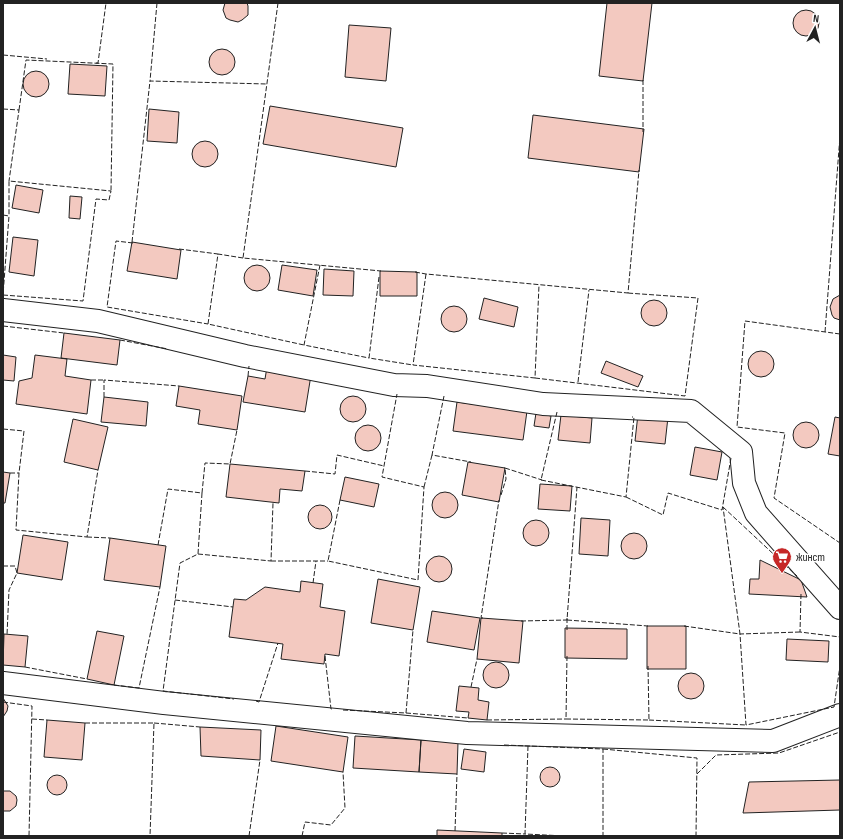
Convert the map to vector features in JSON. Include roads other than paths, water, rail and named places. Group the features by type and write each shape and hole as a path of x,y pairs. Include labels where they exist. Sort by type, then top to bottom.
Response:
{"street":[{"path":"3,310 98,321 245,356 394,385 427,386 543,404 691,411 741,452 744,483 756,513 840,608"},
{"path":"3,683 164,703 467,733 773,741 840,715"}],"place":[{"name":"жинст","path":"782,574"}]}
